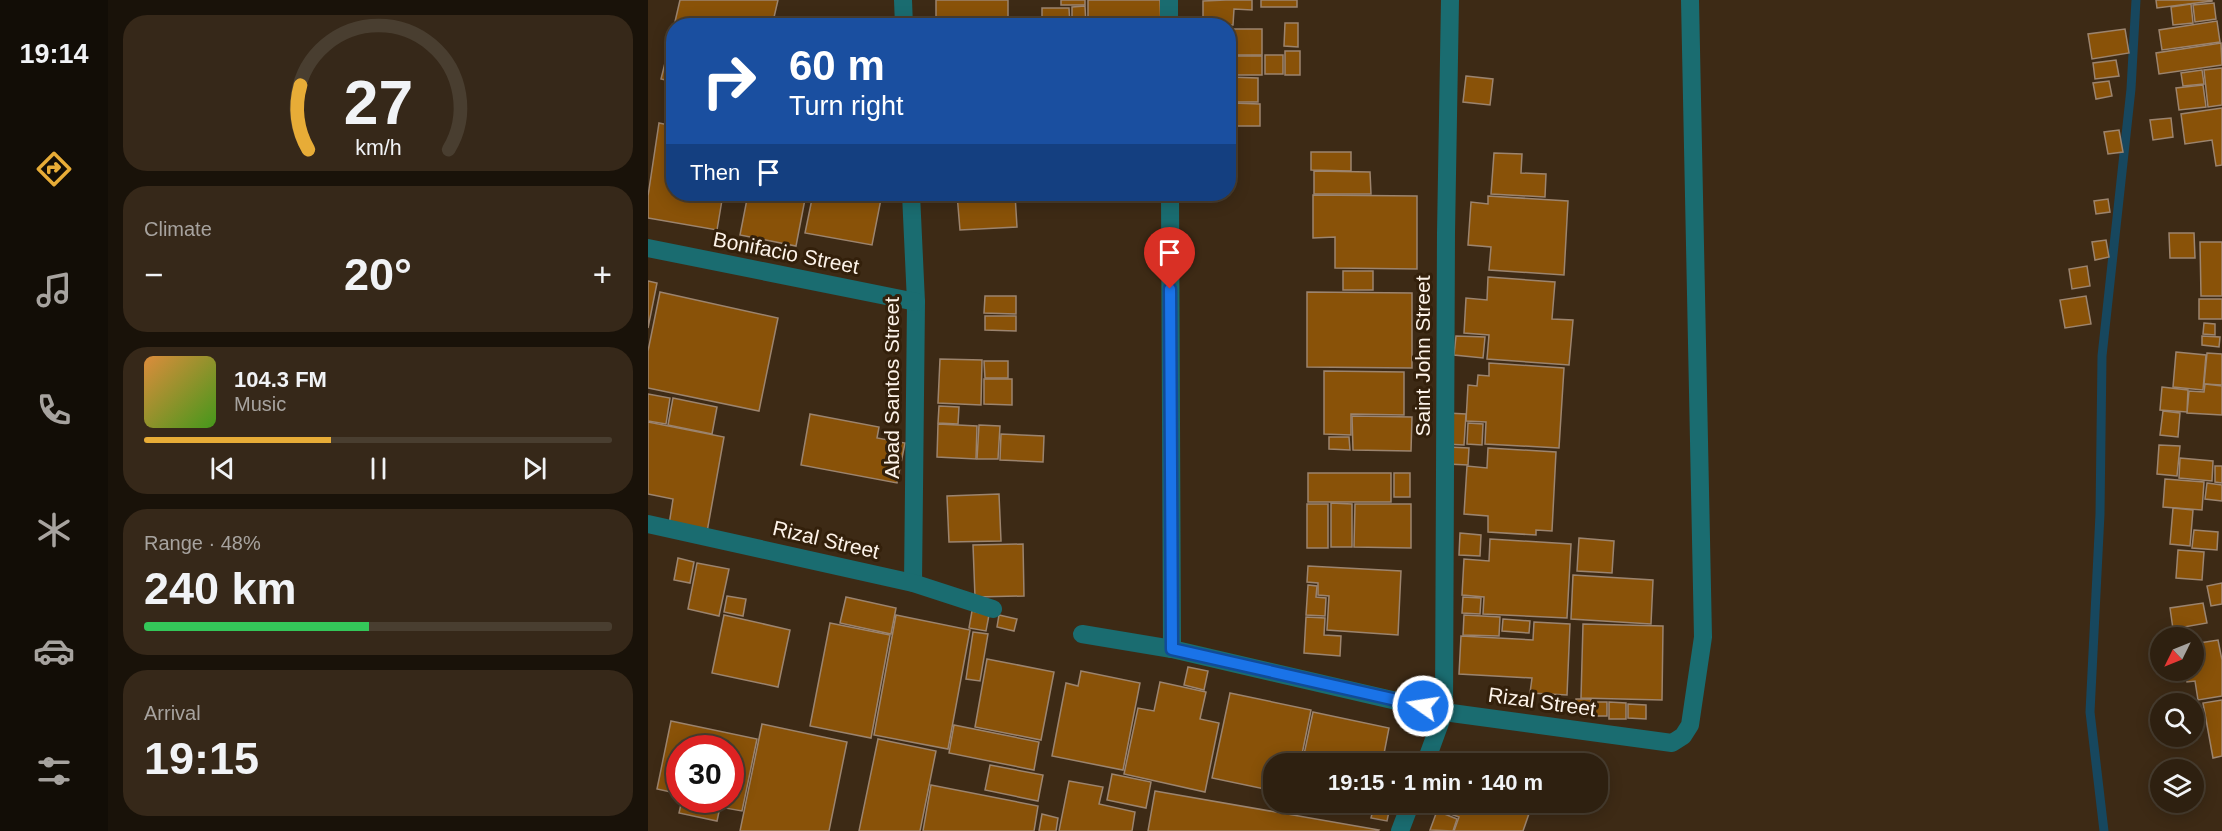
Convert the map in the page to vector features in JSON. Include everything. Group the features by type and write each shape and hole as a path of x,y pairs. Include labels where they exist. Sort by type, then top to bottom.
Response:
{"street":[{"path":"903,0 904,18"},
{"path":"1169,0 1169,18"},
{"name":"Saint John Street","path":"1429,753 1444,712 1446,233 1450,0"},
{"name":"Rizal Street","path":"1082,634 1172,649 1444,712 1672,743 1683,736 1690,725 1703,637 1690,0"},
{"name":"Abad Santos Street","path":"911,201 916,302 913,583"},
{"path":"1170,201 1172,649"},
{"name":"Bonifacio Street","path":"648,248 916,302"},
{"name":"Rizal Street","path":"648,524 913,583 993,609"},
{"path":"1400,831 1407,813"}],"building":[{"path":"680,0 778,0 774,18 676,18"},
{"path":"936,0 1008,0 1008,18 936,18"},
{"path":"1061,0 1085,0 1085,5 1061,5"},
{"path":"1088,0 1160,0 1161,18 1088,18"},
{"path":"1252,0 1252,10 1234,9 1233,18 1203,18 1203,1"},
{"path":"1261,0 1297,0 1297,7 1261,7"},
{"path":"2156,0 2212,0 2212,1 2157,8"},
{"path":"2214,3 2216,19 2195,22 2193,5"},
{"path":"2191,4 2193,23 2173,25 2171,7"},
{"path":"1085,6 1086,18 1072,18 1072,7"},
{"path":"1042,8 1069,8 1070,18 1042,18"},
{"path":"2217,21 2220,42 2162,50 2159,30"},
{"path":"1285,23 1298,23 1298,47 1284,46"},
{"path":"1236,29 1262,29 1262,55 1236,55"},
{"path":"2125,29 2129,53 2092,59 2088,34"},
{"path":"2221,43 2222,65 2159,74 2156,53"},
{"path":"1285,51 1300,51 1300,75 1285,75"},
{"path":"1265,55 1283,55 1283,74 1265,74"},
{"path":"1236,56 1262,56 1262,75 1236,75"},
{"path":"666,59 666,80 661,79"},
{"path":"2116,60 2119,76 2095,79 2093,63"},
{"path":"2222,68 2222,105 2208,107 2204,70"},
{"path":"2202,70 2204,84 2183,86 2181,73"},
{"path":"1466,76 1493,79 1490,105 1463,102"},
{"path":"1236,77 1258,78 1258,102 1236,102"},
{"path":"2109,81 2112,96 2096,99 2093,83"},
{"path":"2203,85 2206,107 2179,110 2176,88"},
{"path":"1236,103 1260,104 1260,126 1236,126"},
{"path":"2222,108 2222,165 2216,166 2212,140 2185,144 2181,114"},
{"path":"2171,118 2173,137 2153,140 2150,120"},
{"path":"659,123 666,124 666,201 722,201 717,230 648,218 648,196"},
{"path":"2119,130 2123,152 2108,154 2104,132"},
{"path":"1311,152 1351,152 1351,171 1311,170"},
{"path":"1494,153 1522,154 1521,173 1546,174 1545,197 1491,194"},
{"path":"1314,171 1370,172 1371,194 1314,194"},
{"path":"1313,195 1417,196 1417,269 1335,268 1335,237 1313,238"},
{"path":"1488,196 1568,201 1564,275 1489,270 1491,247 1468,245 1471,202 1488,204"},
{"path":"2108,199 2110,212 2096,214 2094,201"},
{"path":"747,201 805,201 796,246 740,235"},
{"path":"812,201 881,201 872,245 805,233"},
{"path":"958,201 1015,201 1017,227 960,230"},
{"path":"2169,233 2194,233 2195,258 2170,258"},
{"path":"2106,240 2109,257 2095,260 2092,242"},
{"path":"2200,242 2222,242 2222,296 2201,296"},
{"path":"2087,266 2090,286 2072,289 2069,269"},
{"path":"1343,271 1373,271 1373,290 1343,290"},
{"path":"1488,277 1555,282 1552,319 1573,320 1569,365 1487,359 1489,335 1464,333 1466,298 1487,300"},
{"path":"648,281 657,283 648,328"},
{"path":"660,292 778,318 759,411 648,388 648,351"},
{"path":"1307,292 1412,293 1412,368 1307,367"},
{"path":"985,296 1016,296 1016,314 984,313"},
{"path":"2086,296 2091,324 2065,328 2060,300"},
{"path":"2199,299 2222,299 2222,319 2199,319"},
{"path":"985,316 1016,316 1016,331 985,330"},
{"path":"2204,323 2215,324 2215,335 2203,334"},
{"path":"1456,336 1485,337 1483,358 1454,355"},
{"path":"2202,336 2220,337 2219,347 2202,345"},
{"path":"2176,352 2206,355 2203,390 2173,387"},
{"path":"2207,353 2222,354 2222,385 2204,384"},
{"path":"940,359 982,360 981,405 938,403"},
{"path":"984,361 1008,361 1008,378 985,378"},
{"path":"1489,363 1564,368 1559,448 1485,444 1486,422 1466,421 1468,385 1477,386 1478,375 1489,376"},
{"path":"1324,371 1404,372 1404,415 1351,414 1351,435 1324,434"},
{"path":"984,379 1012,379 1012,405 984,404"},
{"path":"2205,384 2222,386 2222,415 2187,413 2189,391 2204,392"},
{"path":"2162,387 2188,390 2187,412 2160,410"},
{"path":"648,394 670,398 666,424 648,421"},
{"path":"673,398 717,407 712,434 668,425"},
{"path":"939,406 959,407 958,424 938,423"},
{"path":"2163,411 2180,413 2178,437 2160,435"},
{"path":"1447,413 1466,414 1464,445 1445,444"},
{"path":"810,414 879,427 877,438 905,443 897,483 801,465"},
{"path":"1352,416 1412,417 1411,451 1353,450"},
{"path":"648,422 724,437 707,532 669,525 673,499 648,494"},
{"path":"1468,423 1483,424 1482,445 1467,444"},
{"path":"938,424 977,426 976,459 937,457"},
{"path":"979,425 1000,426 998,459 977,459"},
{"path":"1001,434 1044,436 1043,462 1000,460"},
{"path":"1329,437 1349,437 1350,450 1329,449"},
{"path":"2159,445 2180,446 2177,476 2157,474"},
{"path":"1448,447 1469,448 1468,465 1447,464"},
{"path":"1488,448 1556,452 1552,531 1536,530 1536,535 1488,532 1488,516 1464,514 1467,466 1487,468"},
{"path":"2180,458 2213,461 2212,481 2179,478"},
{"path":"2215,466 2222,466 2222,483 2215,482"},
{"path":"1308,473 1391,473 1391,502 1308,502"},
{"path":"1394,473 1410,473 1410,497 1394,497"},
{"path":"2165,479 2204,482 2202,510 2163,507"},
{"path":"2207,483 2222,485 2222,501 2205,499"},
{"path":"999,494 1001,541 949,542 947,496"},
{"path":"1331,503 1352,504 1352,547 1331,547"},
{"path":"1307,504 1328,504 1328,548 1307,548"},
{"path":"1355,504 1411,504 1411,548 1354,547"},
{"path":"2173,508 2193,510 2190,546 2170,544"},
{"path":"2194,530 2218,532 2217,550 2192,548"},
{"path":"1460,533 1481,535 1480,556 1459,555"},
{"path":"1579,538 1614,541 1612,573 1577,571"},
{"path":"1490,539 1571,544 1567,618 1483,614 1484,597 1462,595 1464,559 1489,561"},
{"path":"1023,544 1024,596 975,597 973,545"},
{"path":"2178,550 2204,552 2202,580 2176,578"},
{"path":"678,558 694,562 690,583 674,580"},
{"path":"697,563 729,569 719,616 688,609"},
{"path":"1308,566 1401,571 1398,635 1327,630 1329,596 1318,595 1318,583 1307,582"},
{"path":"1573,575 1653,580 1651,624 1571,619"},
{"path":"2222,583 2222,604 2211,606 2207,586"},
{"path":"1308,585 1317,586 1316,597 1326,598 1325,616 1306,615"},
{"path":"727,596 746,599 743,616 724,612"},
{"path":"846,597 896,608 891,634 840,623"},
{"path":"1463,597 1481,598 1480,614 1462,613"},
{"path":"2203,603 2207,623 2173,627 2170,608"},
{"path":"972,611 989,615 986,631 969,628"},
{"path":"724,615 790,630 778,687 712,673"},
{"path":"896,615 970,630 948,749 874,735"},
{"path":"999,615 1017,619 1014,631 997,627"},
{"path":"1464,615 1500,617 1499,636 1463,635"},
{"path":"1306,617 1325,618 1324,635 1341,636 1340,656 1304,653"},
{"path":"1503,619 1530,621 1529,633 1502,631"},
{"path":"1534,622 1570,624 1567,695 1530,693 1532,678 1459,674 1461,636 1533,640"},
{"path":"830,623 890,635 871,738 810,726"},
{"path":"1583,624 1663,626 1662,700 1581,698"},
{"path":"973,632 988,634 980,681 966,679"},
{"path":"2218,640 2222,660 2222,696 2204,699 2204,693 2197,693 2195,681 2204,681 2204,642"},
{"path":"987,659 1054,672 1041,740 975,727"},
{"path":"1188,667 1208,671 1204,690 1184,685"},
{"path":"1081,671 1140,683 1123,770 1052,756 1066,683 1078,686"},
{"path":"1160,682 1206,692 1200,719 1219,723 1205,792 1124,774 1138,708 1154,711"},
{"path":"1230,693 1311,710 1302,753 1263,753 1263,789 1212,778"},
{"path":"1576,699 1591,699 1590,714 1576,713"},
{"path":"2222,700 2222,756 2213,758 2204,703"},
{"path":"1593,702 1607,702 1607,716 1593,716"},
{"path":"1609,702 1626,703 1626,719 1609,719"},
{"path":"1628,704 1646,705 1646,719 1628,718"},
{"path":"1313,712 1389,728 1384,753 1304,753"},
{"path":"671,721 738,735 668,735"},
{"path":"762,724 847,742 829,831 740,831"},
{"path":"954,725 1039,742 1034,770 949,753"},
{"path":"744,736 757,739 744,801"},
{"path":"878,739 936,751 920,831 859,831"},
{"path":"666,745 666,791 657,789"},
{"path":"990,765 1043,775 1038,801 985,790"},
{"path":"1112,774 1151,782 1146,808 1107,800"},
{"path":"1069,781 1103,787 1099,804 1135,812 1132,831 1059,831"},
{"path":"931,785 1038,806 1034,831 923,831"},
{"path":"1155,791 1263,810 1263,813 1281,813 1379,830 1378,831 1148,831"},
{"path":"679,813 719,813 717,821"},
{"path":"1372,813 1389,813 1387,821 1371,818"},
{"path":"1436,813 1457,819 1453,831 1430,830"},
{"path":"1448,813 1529,813 1523,831 1454,831 1459,817"},
{"path":"1042,814 1058,818 1056,831 1039,831"}],"waterway":[{"path":"2104,831 2090,712 2100,514 2102,356 2131,89 2136,0"}],"route":[{"path":"1170,289 1172,649 1423,706"}]}
